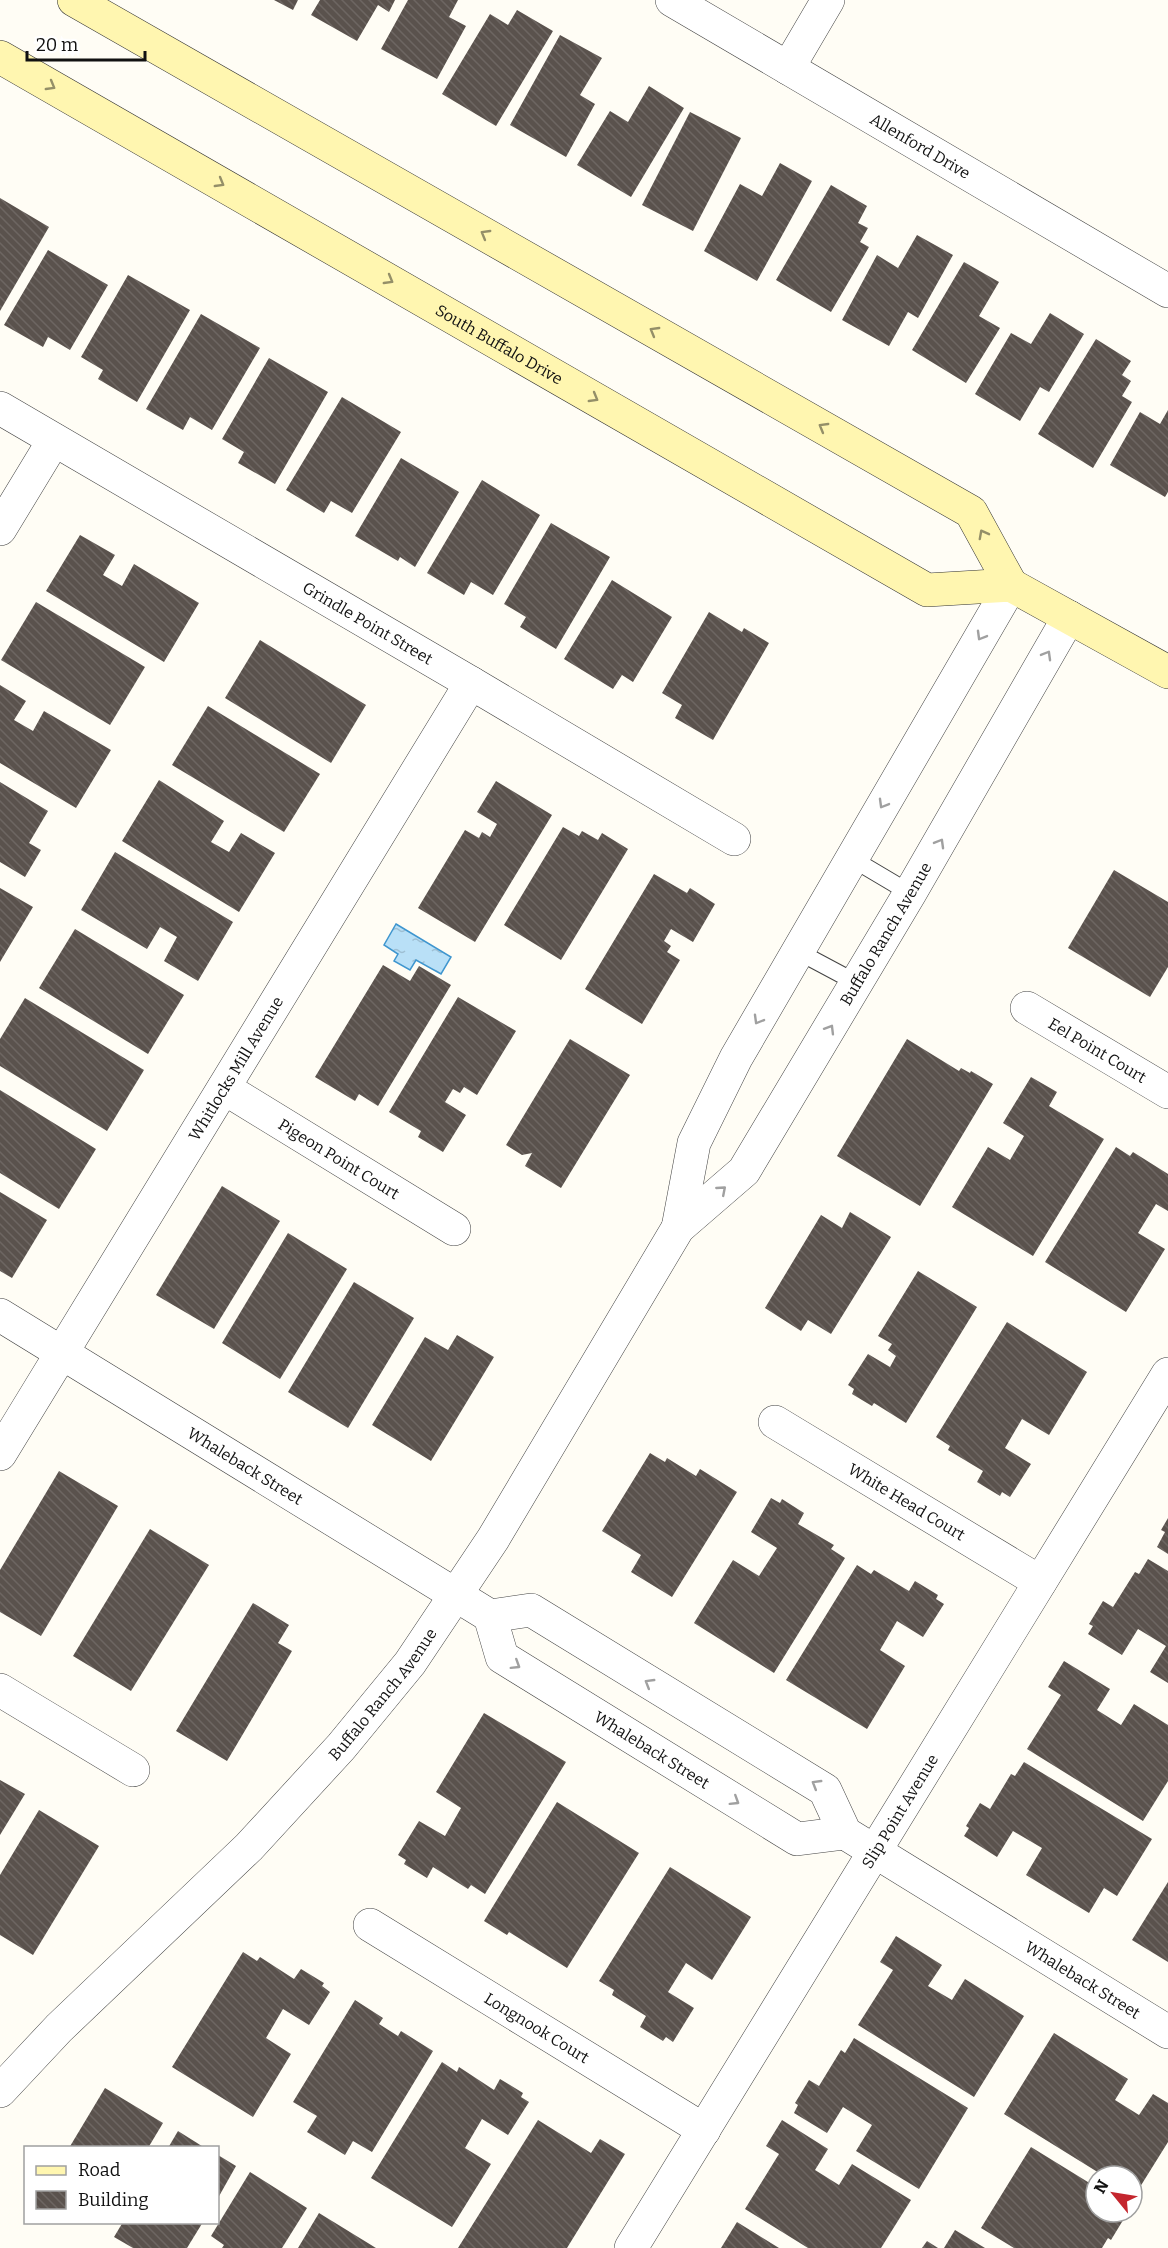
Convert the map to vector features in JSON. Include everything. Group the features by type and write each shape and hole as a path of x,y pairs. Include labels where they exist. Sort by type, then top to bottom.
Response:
{"main road":[{"path":"74,0 971,512 1011,585 1168,672"},
{"name":"South Buffalo Drive","path":"0,57 927,590 1011,585"}],"street":[{"name":"Allenford Drive","path":"672,0 1168,291"},
{"path":"788,68 828,0"},
{"name":"Grindle Point Street","path":"0,408 471,682 734,839"},
{"path":"0,529 54,440"},
{"name":"Buffalo Ranch Avenue","path":"678,1228 694,1143 736,1058 1011,585"},
{"name":"Buffalo Ranch Avenue","path":"0,2091 59,2028 195,1900 301,1793 410,1663 499,1529 678,1228 744,1171 910,893 1069,617"},
{"name":"Whitlocks Mill Avenue","path":"0,1454 471,682"},
{"name":"Eel Point Court","path":"1027,1008 1168,1092"},
{"name":"Pigeon Point Court","path":"224,1088 454,1229"},
{"name":"Whaleback Street","path":"0,1315 490,1616 502,1657 787,1833 797,1839 845,1833 1168,2032"},
{"name":"Slip Point Avenue","path":"632,2248 1168,1374"},
{"name":"White Head Court","path":"775,1422 1040,1582"},
{"path":"490,1616 531,1610 825,1790 845,1833"},
{"path":"0,1690 133,1770"},
{"name":"Longnook Court","path":"370,1925 704,2130"}],"lane":[{"path":"851,858 910,893"},
{"path":"797,951 857,983"}],"water":[{"path":"396,924 451,957 441,974 416,960 410,970 394,961 398,954 384,945"}],"building":[{"path":"274,0 298,0 293,10"},
{"path":"320,0 395,0 389,12 378,5 357,41 311,15"},
{"path":"408,0 458,0 449,17 466,26 437,79 381,49"},
{"path":"517,10 553,31 496,126 442,94 490,14 508,25"},
{"path":"560,35 602,58 580,95 595,104 566,157 510,125"},
{"path":"649,86 684,108 631,197 577,165 610,111 628,122"},
{"path":"690,112 741,138 693,231 642,205"},
{"path":"780,163 812,181 757,281 704,251 740,184 762,196"},
{"path":"831,185 867,206 858,223 868,228 860,242 869,247 831,312 776,280"},
{"path":"0,198 49,227 0,311"},
{"path":"917,235 953,255 918,318 908,312 889,346 842,320 877,255 898,268"},
{"path":"48,250 108,285 70,350 48,337 43,347 4,325"},
{"path":"964,262 999,282 979,316 1000,328 966,383 912,350"},
{"path":"128,275 190,310 137,402 98,379 103,370 81,357"},
{"path":"1050,313 1084,334 1049,392 1040,387 1020,421 975,394 1011,333 1031,344"},
{"path":"201,314 260,348 212,430 190,417 183,430 146,409"},
{"path":"1096,339 1131,361 1122,375 1131,381 1122,396 1132,402 1093,468 1038,434"},
{"path":"269,358 328,392 275,484 238,463 244,452 222,439"},
{"path":"342,397 401,432 352,513 331,501 324,513 286,490"},
{"path":"1168,410 1168,492 1165,497 1110,465 1140,412 1160,424"},
{"path":"401,458 459,492 415,567 400,557 398,561 355,536"},
{"path":"482,480 540,515 493,595 471,582 464,595 427,573"},
{"path":"551,523 610,557 556,649 520,627 526,617 504,604"},
{"path":"80,535 115,555 103,575 122,586 134,564 199,603 164,662 46,591"},
{"path":"612,580 672,617 633,682 622,675 613,689 564,659"},
{"path":"36,602 145,667 110,725 1,660"},
{"path":"709,612 742,632 744,628 769,643 713,740 675,718 682,705 662,693"},
{"path":"260,640 366,705 331,763 225,698"},
{"path":"0,685 26,701 14,720 33,731 44,711 111,750 76,808 0,763"},
{"path":"208,706 320,774 284,832 172,765"},
{"path":"159,780 224,821 211,842 229,852 241,833 275,853 239,912 122,841"},
{"path":"496,781 552,815 475,942 418,908 465,830 479,838 482,832 490,837 497,824 477,812"},
{"path":"0,782 48,811 29,843 41,850 25,877 0,862"},
{"path":"563,827 579,836 582,831 598,840 602,833 628,849 561,960 504,925"},
{"path":"115,852 233,922 198,981 164,961 177,937 160,927 147,949 81,910"},
{"path":"1114,870 1168,902 1168,967 1150,997 1068,948"},
{"path":"654,874 687,893 690,888 715,904 693,942 671,929 664,941 671,946 667,952 680,960 642,1024 585,989"},
{"path":"0,888 33,907 0,962"},
{"path":"75,929 184,995 148,1054 39,988"},
{"path":"383,965 410,981 419,966 451,985 378,1106 359,1094 355,1101 315,1077"},
{"path":"458,997 516,1031 477,1095 464,1087 460,1093 453,1089 445,1102 466,1115 443,1152 418,1137 421,1131 389,1112"},
{"path":"25,998 144,1070 107,1131 0,1066 0,1039"},
{"path":"570,1039 630,1075 561,1188 525,1166 532,1153 522,1155 506,1145"},
{"path":"907,1039 959,1071 961,1068 970,1073 971,1071 993,1084 920,1206 837,1156"},
{"path":"1031,1077 1057,1092 1049,1106 1104,1139 1033,1256 952,1207 988,1147 1010,1160 1024,1136 1003,1123"},
{"path":"0,1090 96,1149 59,1209 0,1173"},
{"path":"1116,1147 1130,1156 1133,1152 1168,1174 1168,1211 1156,1204 1138,1233 1165,1249 1126,1312 1045,1262"},
{"path":"222,1186 280,1221 214,1329 156,1295"},
{"path":"0,1192 47,1220 12,1278 0,1271"},
{"path":"850,1212 891,1237 831,1334 808,1320 801,1331 765,1308 821,1215 842,1228"},
{"path":"288,1233 347,1269 280,1379 222,1343"},
{"path":"918,1271 977,1307 906,1423 874,1403 872,1406 852,1394 854,1389 848,1385 868,1354 890,1367 896,1356 888,1350 892,1344 878,1336"},
{"path":"354,1282 414,1318 348,1428 288,1392"},
{"path":"1007,1322 1087,1372 1049,1435 1022,1419 1005,1448 1031,1464 1010,1497 1002,1492 1000,1496 977,1482 983,1471 948,1450 950,1446 936,1437"},
{"path":"457,1335 494,1357 431,1461 372,1425 425,1337 448,1350"},
{"path":"650,1453 665,1462 667,1458 696,1476 700,1469 737,1492 672,1597 631,1572 641,1555 602,1531"},
{"path":"59,1471 118,1506 41,1636 0,1612 0,1570"},
{"path":"771,1498 780,1503 782,1499 804,1513 798,1524 834,1545 831,1549 845,1558 774,1673 694,1623 733,1560 759,1576 777,1548 751,1532"},
{"path":"1168,1518 1168,1554 1157,1547 1165,1532 1161,1530"},
{"path":"150,1529 209,1565 131,1691 73,1656"},
{"path":"1148,1559 1168,1571 1168,1683 1150,1672 1166,1646 1138,1629 1122,1655 1088,1634 1093,1626 1089,1624 1103,1601 1113,1607 1135,1572 1139,1574"},
{"path":"857,1565 871,1574 874,1570 909,1591 915,1581 938,1595 936,1599 944,1604 923,1637 897,1621 880,1650 905,1666 867,1729 786,1680"},
{"path":"253,1603 289,1625 278,1643 292,1651 227,1761 176,1731"},
{"path":"1064,1661 1110,1689 1097,1710 1121,1725 1134,1704 1168,1725 1168,1781 1143,1821 1027,1749 1061,1695 1048,1687"},
{"path":"484,1713 566,1762 485,1894 471,1885 468,1889 433,1867 427,1878 404,1864 406,1860 398,1855 419,1821 445,1836 461,1808 436,1792"},
{"path":"1024,1762 1152,1839 1117,1896 1104,1888 1089,1913 1026,1875 1042,1848 1013,1831 997,1857 964,1836 969,1828 966,1826 980,1803 990,1809 1011,1774 1015,1776"},
{"path":"0,1780 25,1794 0,1835"},
{"path":"557,1802 639,1853 567,1968 509,1932 507,1935 484,1921"},
{"path":"39,1810 99,1846 33,1955 0,1935 0,1875"},
{"path":"670,1867 751,1917 712,1980 686,1963 668,1992 694,2008 673,2042 666,2037 663,2041 640,2027 646,2016 612,1995 614,1990 599,1981"},
{"path":"1168,1882 1168,1962 1132,1940"},
{"path":"896,1936 942,1965 928,1986 952,2000 965,1979 1024,2016 974,2097 858,2025 893,1970 880,1962"},
{"path":"243,1952 257,1961 260,1957 294,1979 301,1969 324,1983 322,1986 330,1992 309,2025 283,2009 266,2038 291,2054 253,2117 172,2067"},
{"path":"355,2000 383,2018 379,2024 398,2036 401,2031 433,2051 372,2152 353,2141 345,2155 307,2132 317,2116 293,2102"},
{"path":"1054,2033 1128,2079 1115,2100 1139,2115 1153,2094 1168,2103 1168,2142 1144,2181 1144,2164 1085,2164 1004,2114"},
{"path":"854,2038 968,2108 919,2189 856,2151 872,2125 843,2107 827,2133 794,2113 798,2105 795,2103 809,2080 819,2086 841,2050 845,2053"},
{"path":"442,2062 457,2072 459,2067 494,2090 500,2079 523,2093 521,2097 529,2102 508,2135 482,2119 465,2148 491,2164 452,2227 371,2178"},
{"path":"105,2088 163,2123 149,2146 70,2146"},
{"path":"538,2120 591,2153 600,2139 625,2154 567,2248 458,2248"},
{"path":"782,2120 828,2149 815,2170 839,2185 852,2164 911,2200 881,2248 808,2248 745,2209 779,2154 766,2146"},
{"path":"178,2131 202,2146 169,2146"},
{"path":"1031,2147 1084,2180 1084,2224 1121,2224 1111,2240 1108,2238 1102,2248 1014,2248 981,2228"},
{"path":"219,2156 236,2166 219,2196"},
{"path":"250,2172 307,2208 282,2248 222,2248 224,2245 211,2236"},
{"path":"319,2213 376,2248 298,2248"},
{"path":"737,2222 779,2248 721,2248"},
{"path":"122,2224 202,2224 187,2248 133,2248 114,2237"},
{"path":"955,2230 985,2248 944,2248"},
{"path":"927,2241 938,2248 922,2248"}]}
